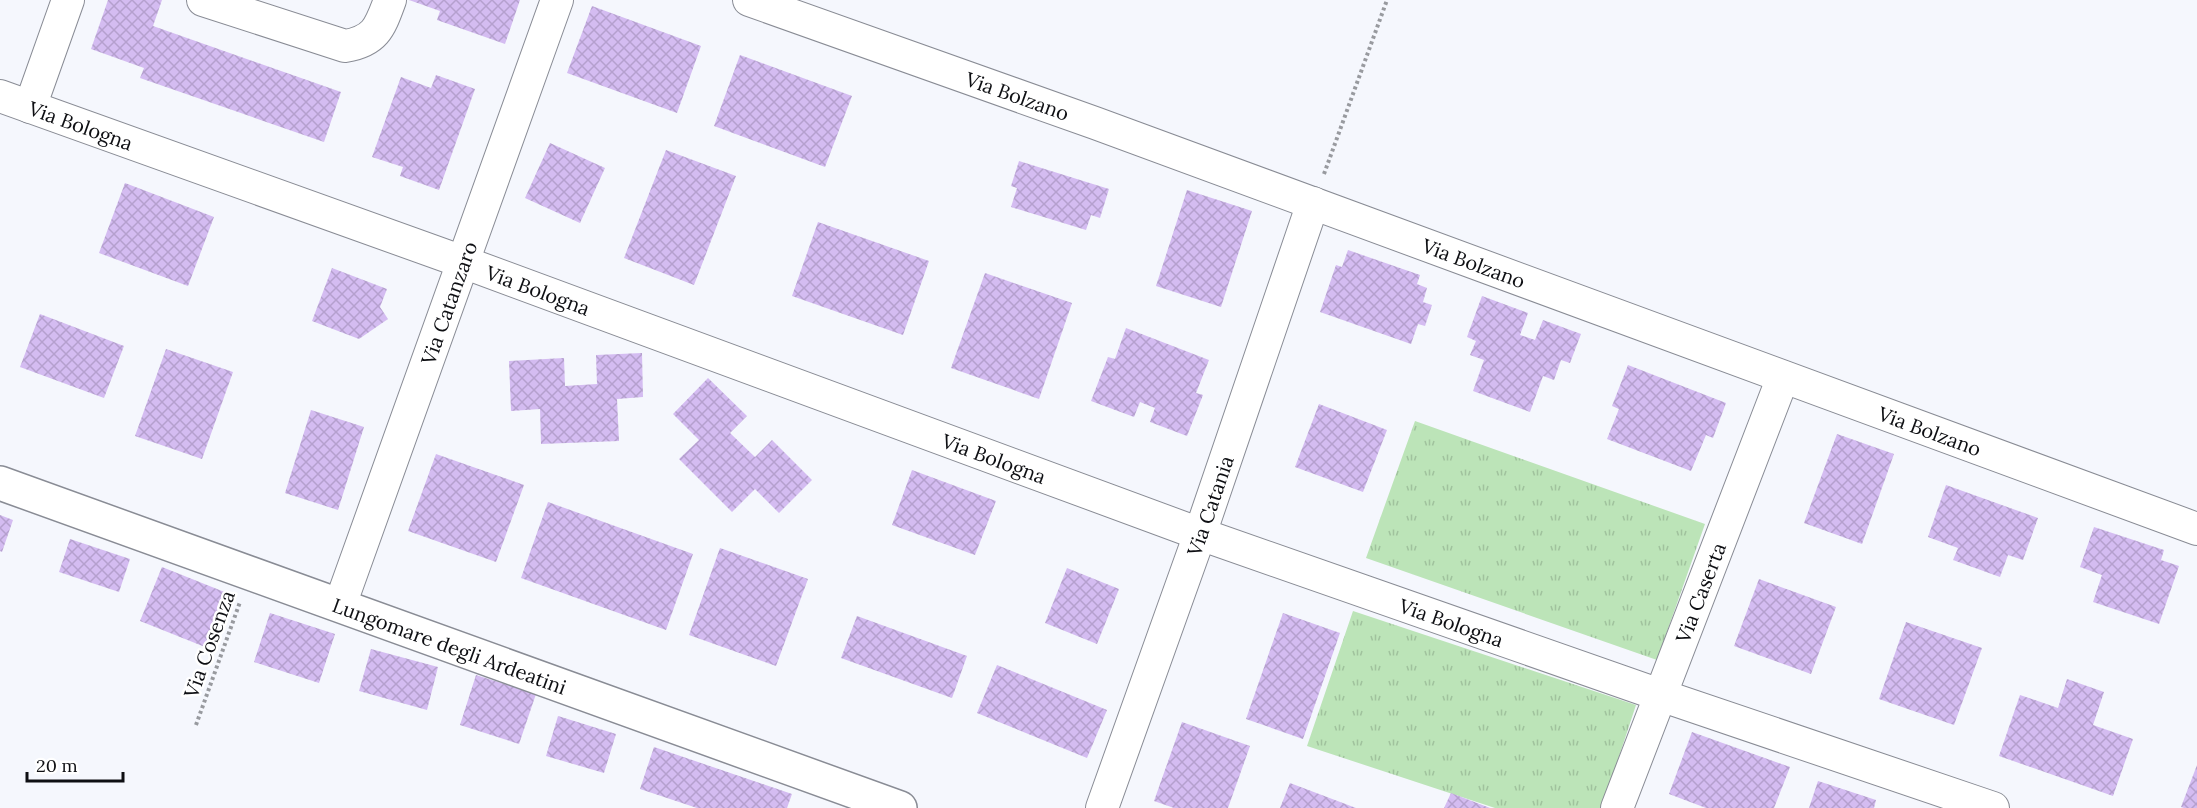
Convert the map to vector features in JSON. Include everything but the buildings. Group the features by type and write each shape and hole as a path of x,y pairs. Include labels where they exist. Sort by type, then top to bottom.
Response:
{"main road":[{"name":"Lungomare degli Ardeatini","path":"0,483 900,808"}],"street":[{"path":"30,107 68,0"},
{"path":"203,0 345,46 363,42 377,30 390,0"},
{"name":"Via Catanzaro","path":"340,605 558,0"},
{"name":"Via Bolzano","path":"749,0 1095,123 2197,529"},
{"name":"Via Bologna","path":"0,96 463,262 1200,534 1660,695 1993,808"},
{"name":"Via Catania","path":"1102,808 1200,534 1313,203"},
{"name":"Via Caserta","path":"1617,808 1783,377"}],"path":[{"path":"1313,203 1387,0"},
{"name":"Via Cosenza","path":"196,725 250,573"}],"green space":[{"path":"1415,421 1705,524 1657,660 1366,558"},
{"path":"1353,611 1636,705 1602,808 1495,808 1307,746"}]}
